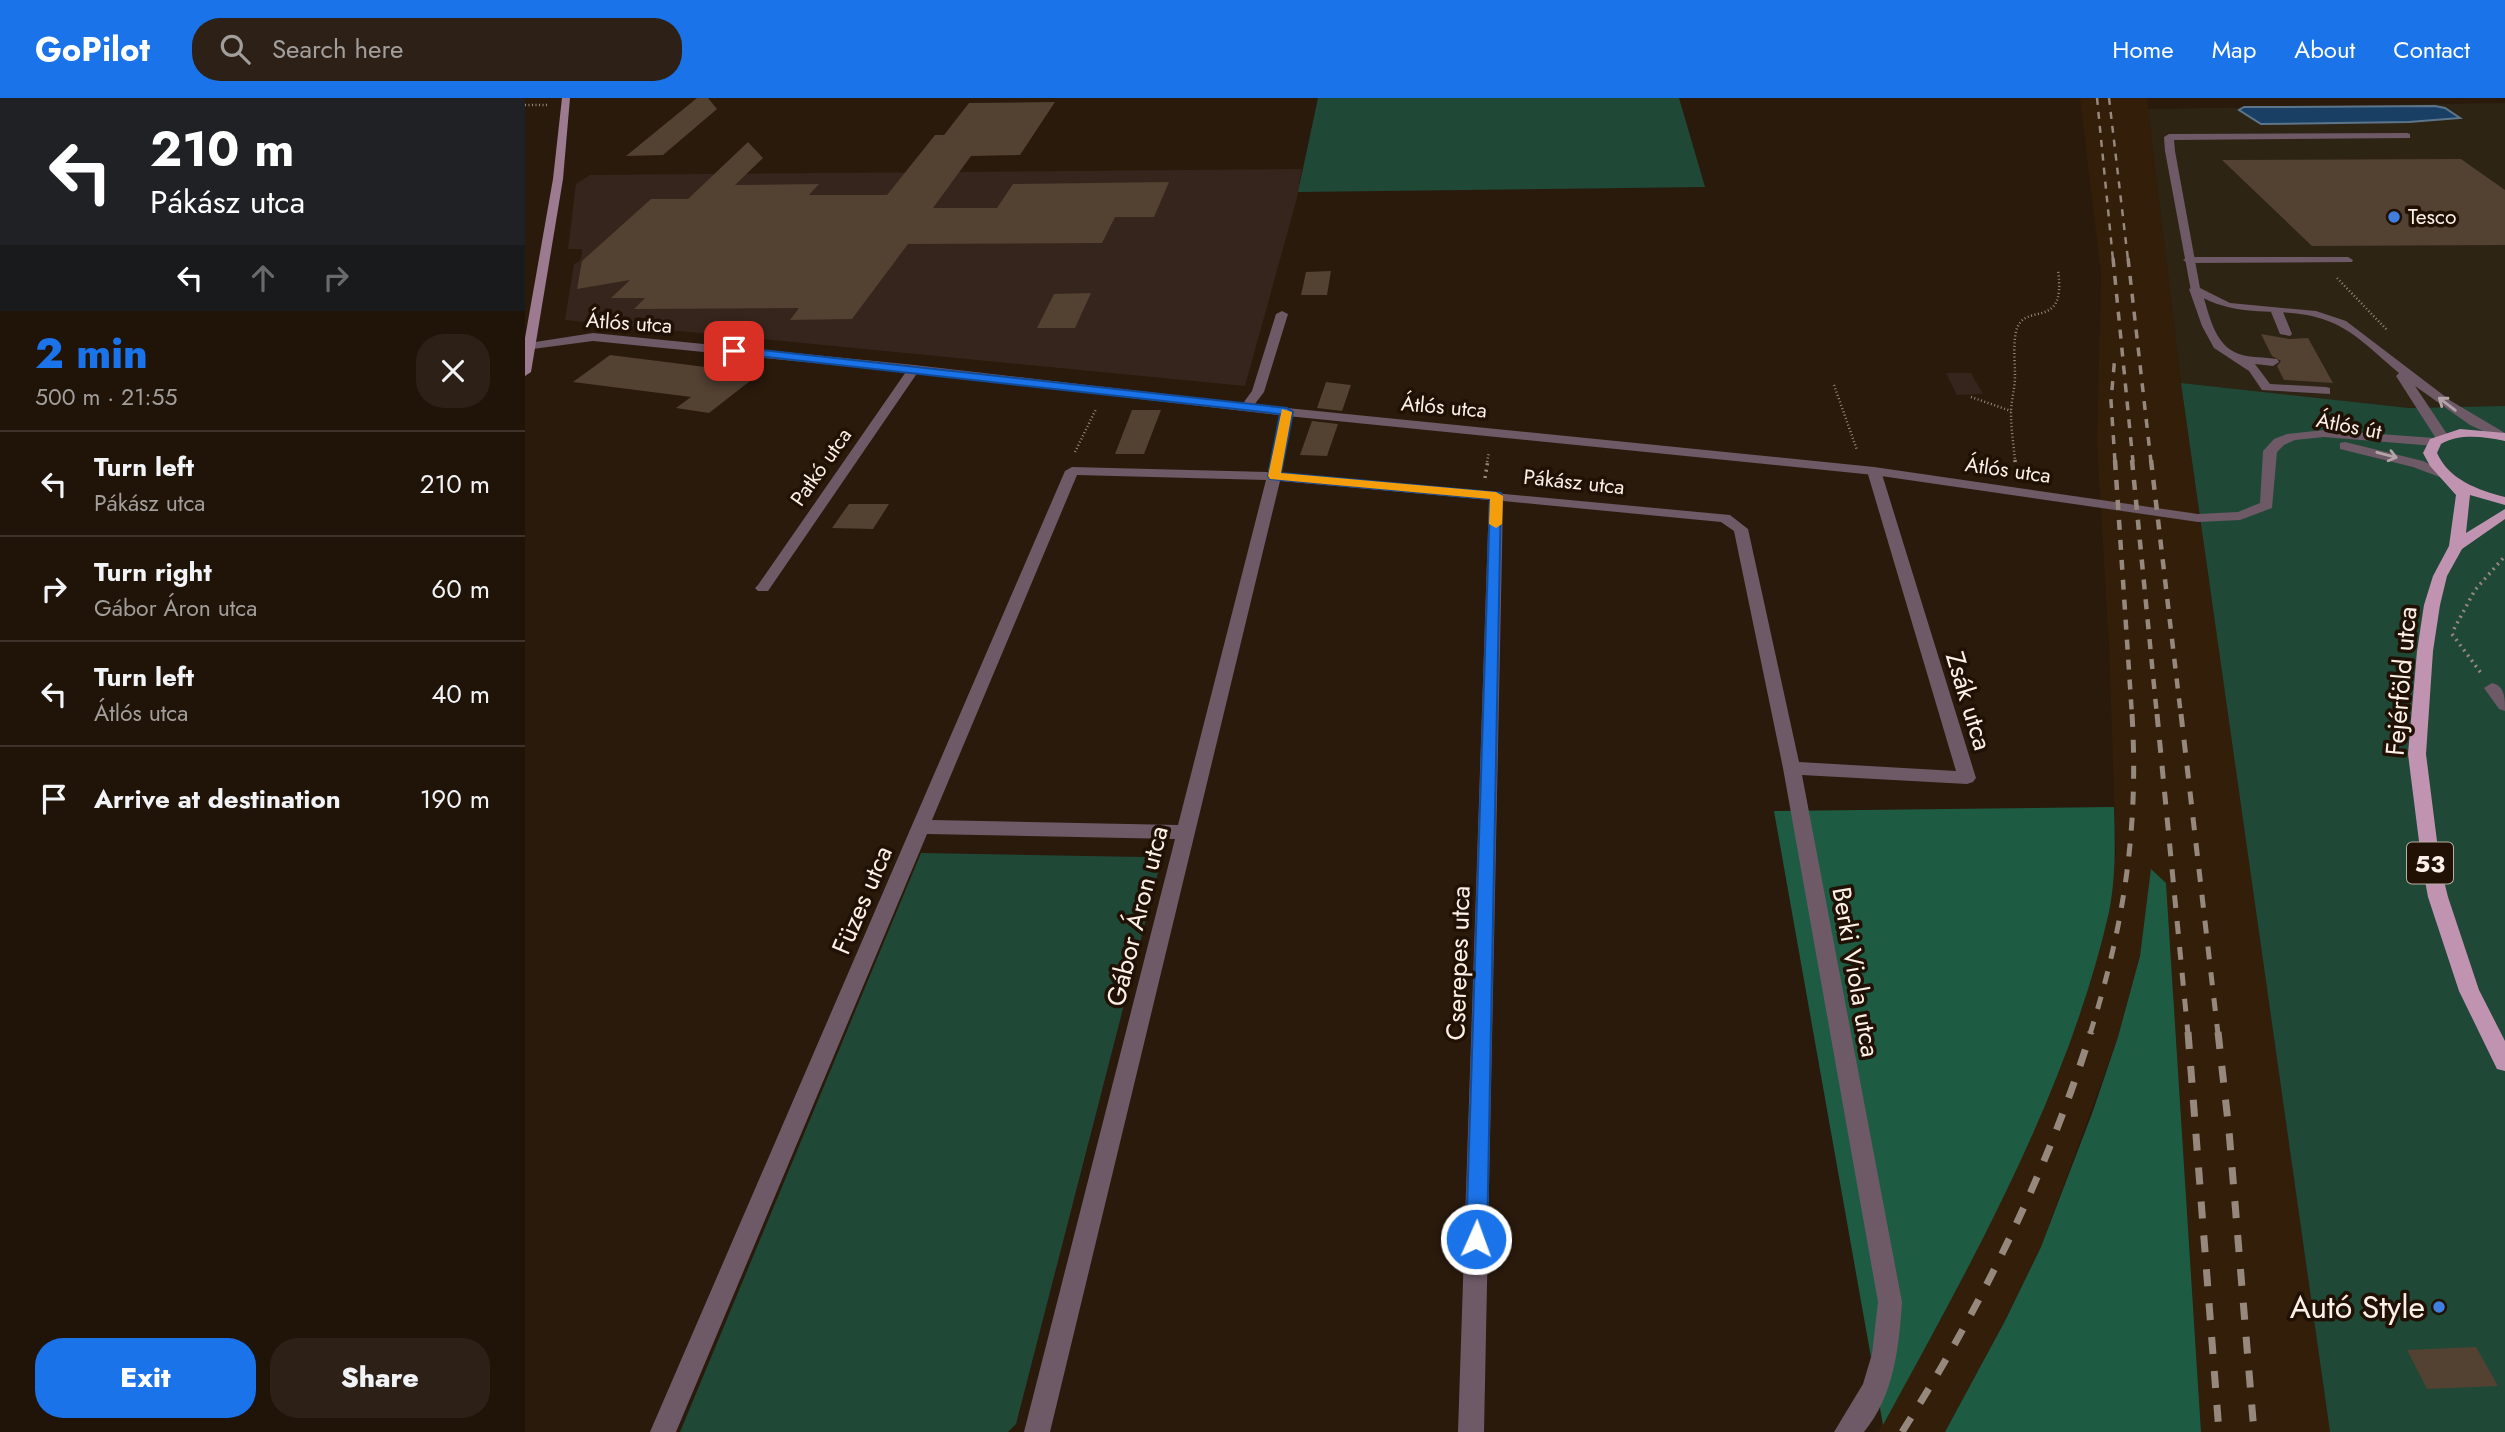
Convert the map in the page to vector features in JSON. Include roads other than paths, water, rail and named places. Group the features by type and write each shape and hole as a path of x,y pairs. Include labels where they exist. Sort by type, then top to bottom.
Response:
{"main road":[{"path":"525,372 558,179 566,98"},
{"path":"2439,439 2469,433 2505,437"},
{"name":"53","path":"2439,439 2430,453 2432,460 2463,495 2456,546"},
{"path":"2449,477 2475,492 2505,501"},
{"name":"53","path":"2456,546 2505,513"},
{"name":"Fejérföld utca","path":"2456,546 2440,576 2433,605 2425,652 2417,754 2431,864 2438,897 2469,991 2505,1062"}],"street":[{"path":"2273,362 2244,359 2225,351 2216,342 2195,289 2188,260 2169,137 2407,136"},
{"path":"2188,260 2348,260"},
{"path":"2195,289 2225,306 2316,315 2334,320 2361,335 2394,364 2475,424 2505,437"},
{"path":"2277,312 2286,334"},
{"path":"1247,406 1258,392 1282,314"},
{"name":"Átlós utca","path":"529,347 593,337 914,369 1287,412 1869,471 2198,518 2240,516 2267,505 2270,451 2279,443 2296,437"},
{"path":"2244,359 2258,371 2266,387 2326,391"},
{"path":"2394,364 2439,439"},
{"name":"Patkó utca","path":"763,588 914,369"},
{"name":"Gábor Áron utca","path":"1037,1432 1274,476 1287,412"},
{"name":"Átlós út","path":"2296,437 2326,432 2384,440 2439,439"},
{"name":"Átlós út","path":"2296,437 2371,451 2449,477"},
{"name":"Pákász utca","path":"1072,471 1274,476 1725,518 1736,523"},
{"name":"Füzes utca","path":"663,1432 1072,471"},
{"name":"Zsák utca","path":"1792,768 1967,778 1869,471"},
{"name":"Cserepes utca","path":"1471,1432 1489,496"},
{"name":"Berki Viola utca","path":"1736,523 1741,529 1792,768 1890,1302 1888,1344 1880,1375 1871,1397 1850,1430"},
{"path":"2492,688 2505,705"},
{"path":"922,827 1185,832"}],"water":[{"path":"2244,107 2445,108 2460,118 2409,122 2261,124 2239,110"}],"railway":[{"path":"2097,98 2113,260"},
{"path":"2109,98 2128,260"},
{"path":"2113,258 2133,462"},
{"path":"2128,258 2151,462"},
{"path":"2115,355 2111,401 2115,462"},
{"path":"2115,460 2132,716"},
{"path":"2132,460 2157,716"},
{"path":"2151,460 2181,716"},
{"path":"2090,1034 2112,954 2126,876 2133,796 2132,714"},
{"path":"2157,714 2188,1034"},
{"path":"2181,714 2218,1034"},
{"path":"1902,1432 1959,1337 2010,1238 2054,1136 2091,1032"},
{"path":"2188,1032 2219,1432"},
{"path":"2218,1032 2254,1432"}],"place":[{"name":"Tesco","path":"2394,217"},
{"name":"Autó Style","path":"2439,1307"}]}
